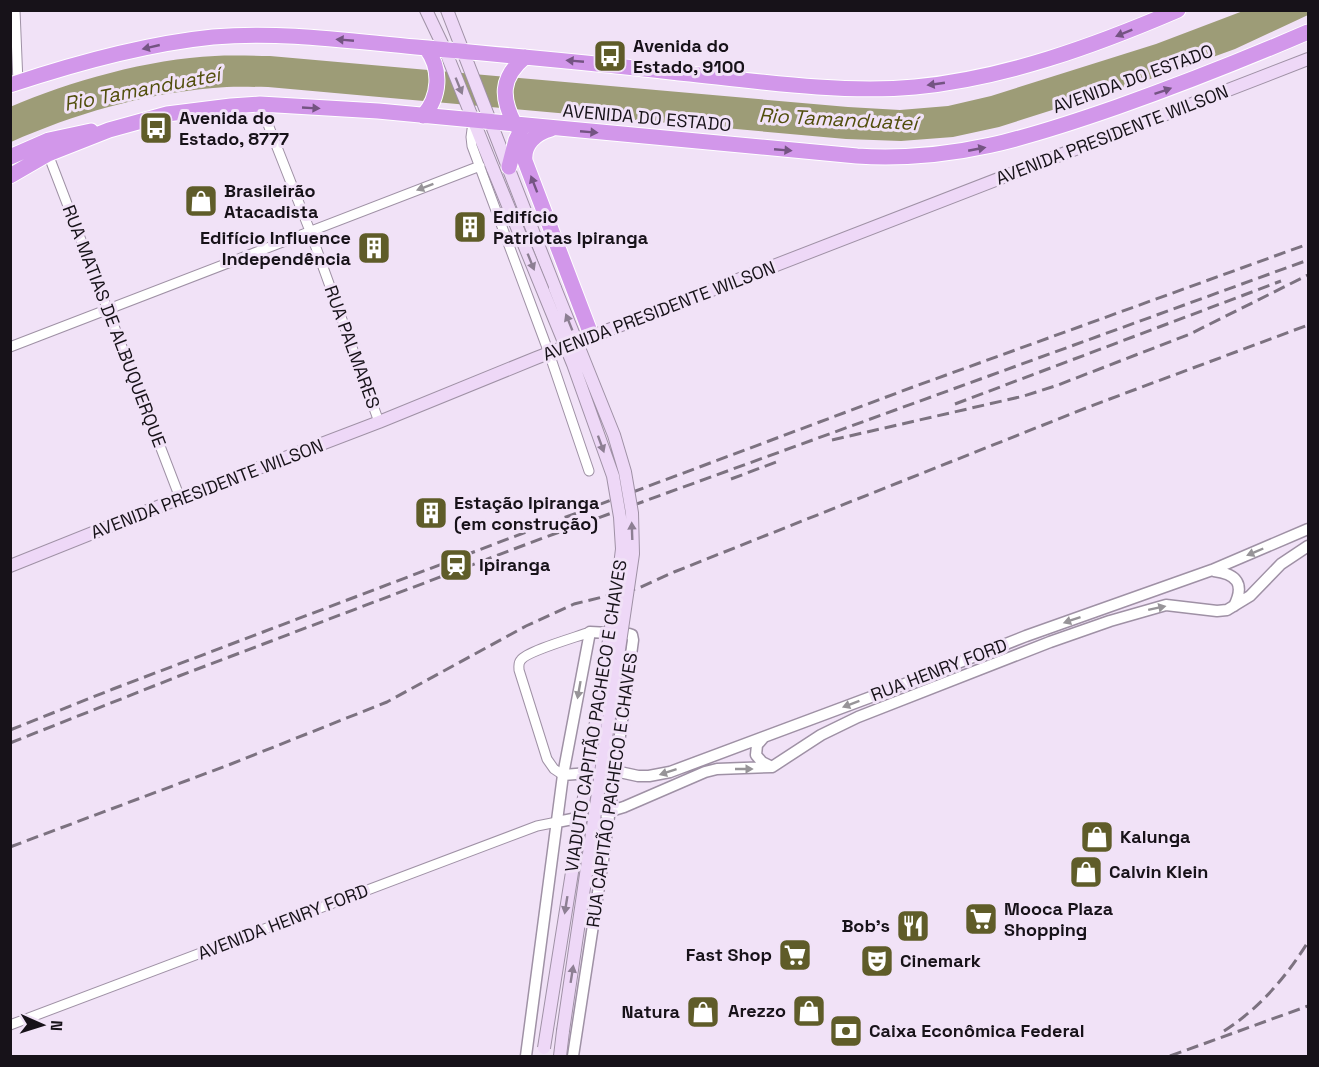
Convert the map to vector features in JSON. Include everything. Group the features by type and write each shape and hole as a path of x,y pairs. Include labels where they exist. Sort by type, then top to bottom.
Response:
{"highway":[{"path":"14,84 94,60 169,43 216,37 274,36 525,57 832,87 917,87 990,74 1089,47 1178,10"},
{"name":"AVENIDA DO ESTADO","path":"10,176 48,154 109,130 167,114 260,104 423,116 879,158 958,153 1009,142 1062,126 1178,86 1308,32"},
{"path":"423,116 433,101 437,84 435,65 426,48"},
{"path":"509,167 519,126 506,105 505,86 513,68 525,57"},
{"path":"552,129 540,133 530,142 525,150 525,161 592,337"},
{"name":"AVENIDA DO ESTADO","path":"10,157 58,138 85,131 109,130"}],"main road":[{"name":"VIADUTO CAPITÃO PACHECO E CHAVES","path":"426,10 445,50 573,364 613,476 620,518 622,549 617,590 543,1052"},
{"name":"VIADUTO CAPITÃO PACHECO E CHAVES","path":"447,11 614,435 625,472 632,513 633,554 630,586 560,1056"},
{"name":"AVENIDA PRESIDENTE WILSON","path":"10,566 549,353 1308,59"}],"street":[{"path":"14,84 15,10"},
{"name":"RUA PALMARES","path":"260,104 310,231 379,422"},
{"path":"473,122 472,146 549,353 589,471"},
{"name":"RUA MATIAS DE ALBUQUERQUE","path":"48,154 180,498"},
{"path":"10,347 480,166"},
{"name":"RUA HENRY FORD","path":"563,775 615,771 638,776 658,775 764,737 1026,636 1212,570 1308,529"},
{"path":"557,822 610,812 705,772 717,769 772,767 821,735 858,717 1100,624 1166,605 1217,611 1234,607 1250,596 1281,564 1308,546"},
{"path":"1212,570 1227,572 1236,579 1240,589 1234,607"},
{"path":"526,1056 563,775 590,632 534,651 519,663 519,670 547,759 554,769 563,775"},
{"name":"RUA CAPITÃO PACHECO E CHAVES","path":"573,1056 634,638 629,634 590,632"},
{"path":"764,737 758,745 756,755 762,762 772,767"},
{"name":"AVENIDA HENRY FORD","path":"10,1025 537,826 557,822"}],"water":[{"name":"Rio Tamanduateí","path":"1243,11 1308,11 1308,15 1235,49 1166,74 999,127 953,137 901,141 846,139 268,87 220,87 135,100 84,114 11,142 10,107 84,80 137,67 190,58 270,56 900,110 948,106 991,96 1156,44"}],"railway":[{"path":"10,730 913,387 1308,244"},
{"path":"10,743 179,676 543,538 1308,260"},
{"path":"832,440 1024,396 1058,385 1190,334 1308,275"},
{"path":"955,404 1281,281"},
{"path":"10,847 231,764 387,702 526,626 574,604 639,588 1091,406 1308,325"},
{"path":"731,479 779,461"},
{"path":"1224,1031 1261,1002 1291,967 1308,942"},
{"path":"1170,1056 1308,1006"}],"place":[{"name":"Avenida do Estado, 9100","path":"610,56"},
{"name":"Avenida do Estado, 8777","path":"156,128"},
{"name":"Brasileirão Atacadista","path":"201,201"},
{"name":"Edifício Patriotas Ipiranga","path":"470,227"},
{"name":"Edifício Influence Independência","path":"374,248"},
{"name":"Estação Ipiranga (em construção)","path":"431,513"},
{"name":"Ipiranga","path":"456,565"},
{"name":"Kalunga","path":"1097,837"},
{"name":"Calvin Klein","path":"1086,872"},
{"name":"Mooca Plaza Shopping","path":"981,919"},
{"name":"Bob's","path":"913,926"},
{"name":"Fast Shop","path":"795,955"},
{"name":"Cinemark","path":"877,961"},
{"name":"Arezzo","path":"809,1011"},
{"name":"Natura","path":"703,1012"},
{"name":"Caixa Econômica Federal","path":"846,1031"}]}
